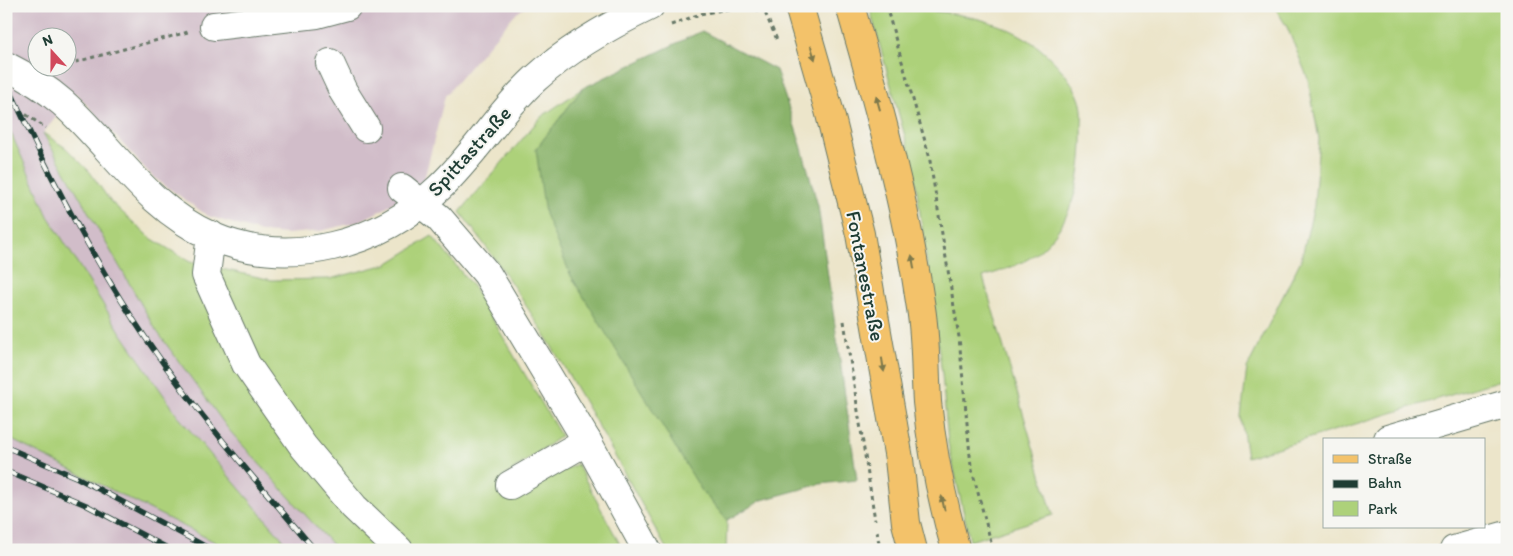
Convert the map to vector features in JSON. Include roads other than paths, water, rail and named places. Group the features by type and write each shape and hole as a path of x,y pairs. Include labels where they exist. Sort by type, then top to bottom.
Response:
{"main road":[{"name":"Fontanestraße","path":"799,6 824,91 860,234 899,459 906,523 913,550"},
{"path":"850,6 883,120 905,216 922,310 927,402 934,458 946,515 956,550"}],"street":[{"path":"214,26 317,14 347,6"},
{"name":"Spittastraße","path":"6,66 26,76 62,102 146,192 174,215 211,235 232,242 284,253 324,249 362,238 394,222 411,196 440,187 536,78 592,37 658,16"},
{"path":"330,63 343,91 366,128"},
{"path":"411,196 440,218 487,274 587,441 647,550"},
{"path":"211,235 206,275 246,364 303,446 354,507 399,550"},
{"path":"1391,438 1507,404"},
{"path":"510,485 587,441"},
{"path":"1454,550 1507,535"}],"railway":[{"path":"6,81 72,215 128,312 208,423 315,550"},
{"path":"6,447 78,478 212,550"},
{"path":"6,471 86,505 171,550"},
{"path":"6,546 15,550"}]}
